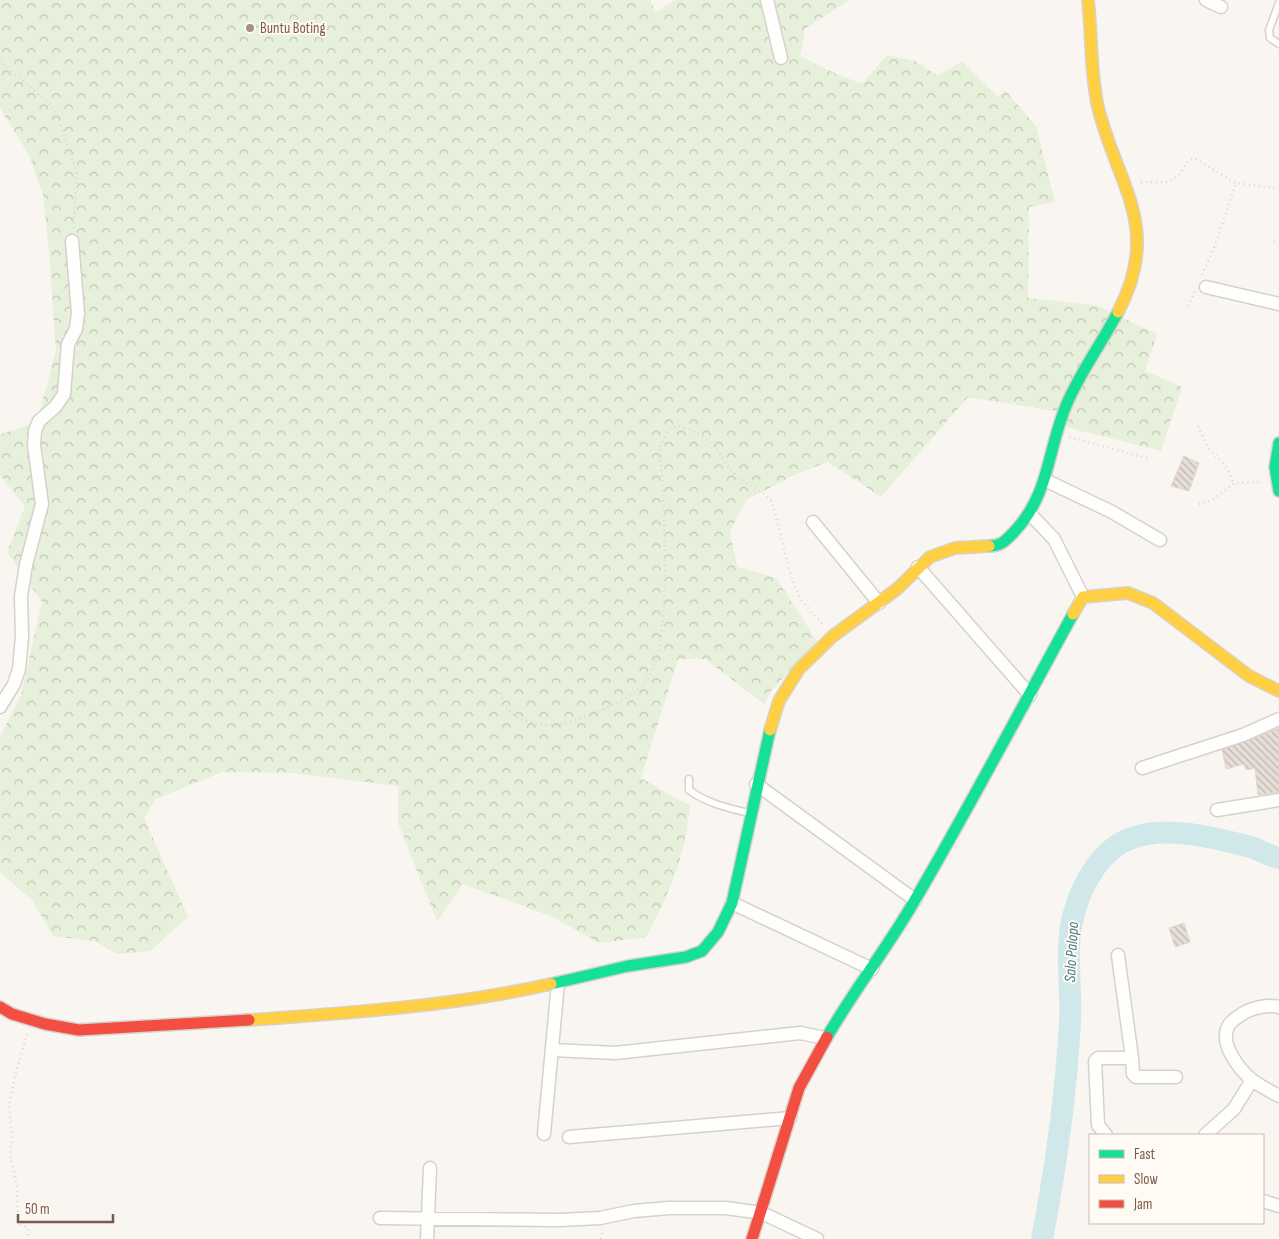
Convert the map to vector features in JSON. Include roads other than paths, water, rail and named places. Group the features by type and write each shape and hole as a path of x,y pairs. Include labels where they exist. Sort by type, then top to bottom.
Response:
{"street":[{"path":"767,0 781,58"},
{"path":"0,1007 32,1019 83,1030 122,1026 141,1027 252,1020 482,997 628,966 686,957 702,951 718,932 732,903 756,784 772,722 784,692 807,660 834,636 897,589 930,557 948,549 1001,545 1030,514 1047,481 1056,434 1072,393 1117,313 1134,269 1136,229 1127,181 1099,110 1088,0"},
{"path":"1206,0 1221,6"},
{"path":"0,707 14,684 19,669 22,637 21,596 26,565 42,504 34,445 35,431 39,421 56,406 64,394 68,344 76,329 77,306 72,241"},
{"path":"1200,286 1279,304"},
{"path":"1277,486 1276,456 1279,443"},
{"path":"1047,481 1112,512 1160,540"},
{"path":"1030,514 1054,539 1082,597"},
{"path":"813,522 879,603"},
{"path":"918,567 1030,695"},
{"path":"1082,597 1128,594 1153,603 1249,676 1279,691"},
{"path":"752,1239 762,1213 798,1088 848,1000 872,970 915,900 1030,695 1082,597"},
{"path":"1142,768 1243,735 1279,719"},
{"path":"756,784 915,900"},
{"path":"1217,810 1279,800"},
{"path":"732,903 872,970"},
{"path":"1118,954 1133,1074 1136,1077 1176,1077"},
{"path":"544,1134 558,982"},
{"path":"1279,1007 1251,1009 1233,1021 1226,1030 1226,1046 1252,1080 1279,1096"},
{"path":"553,1050 615,1053 800,1033 825,1038"},
{"path":"1105,1134 1098,1125 1095,1061 1098,1058 1132,1058"},
{"path":"1206,1134 1234,1109 1252,1080"},
{"path":"569,1137 790,1118"},
{"path":"427,1239 430,1168"},
{"path":"1264,1200 1279,1206"},
{"path":"380,1218 583,1219 604,1218 634,1211 691,1207 726,1208 762,1213 817,1239"}],"lane":[{"path":"1279,3 1269,30 1270,38 1279,44"},
{"path":"689,779 689,790 696,795 725,807 750,813"}],"waterway":[{"name":"Salo Palopo","path":"1042,1239 1052,1185 1066,1077 1070,1022 1069,939 1074,913 1088,879 1111,850 1121,843 1146,834 1192,834 1251,847 1279,858"}],"place":[{"name":"Buntu Boting","path":"250,28"}]}
